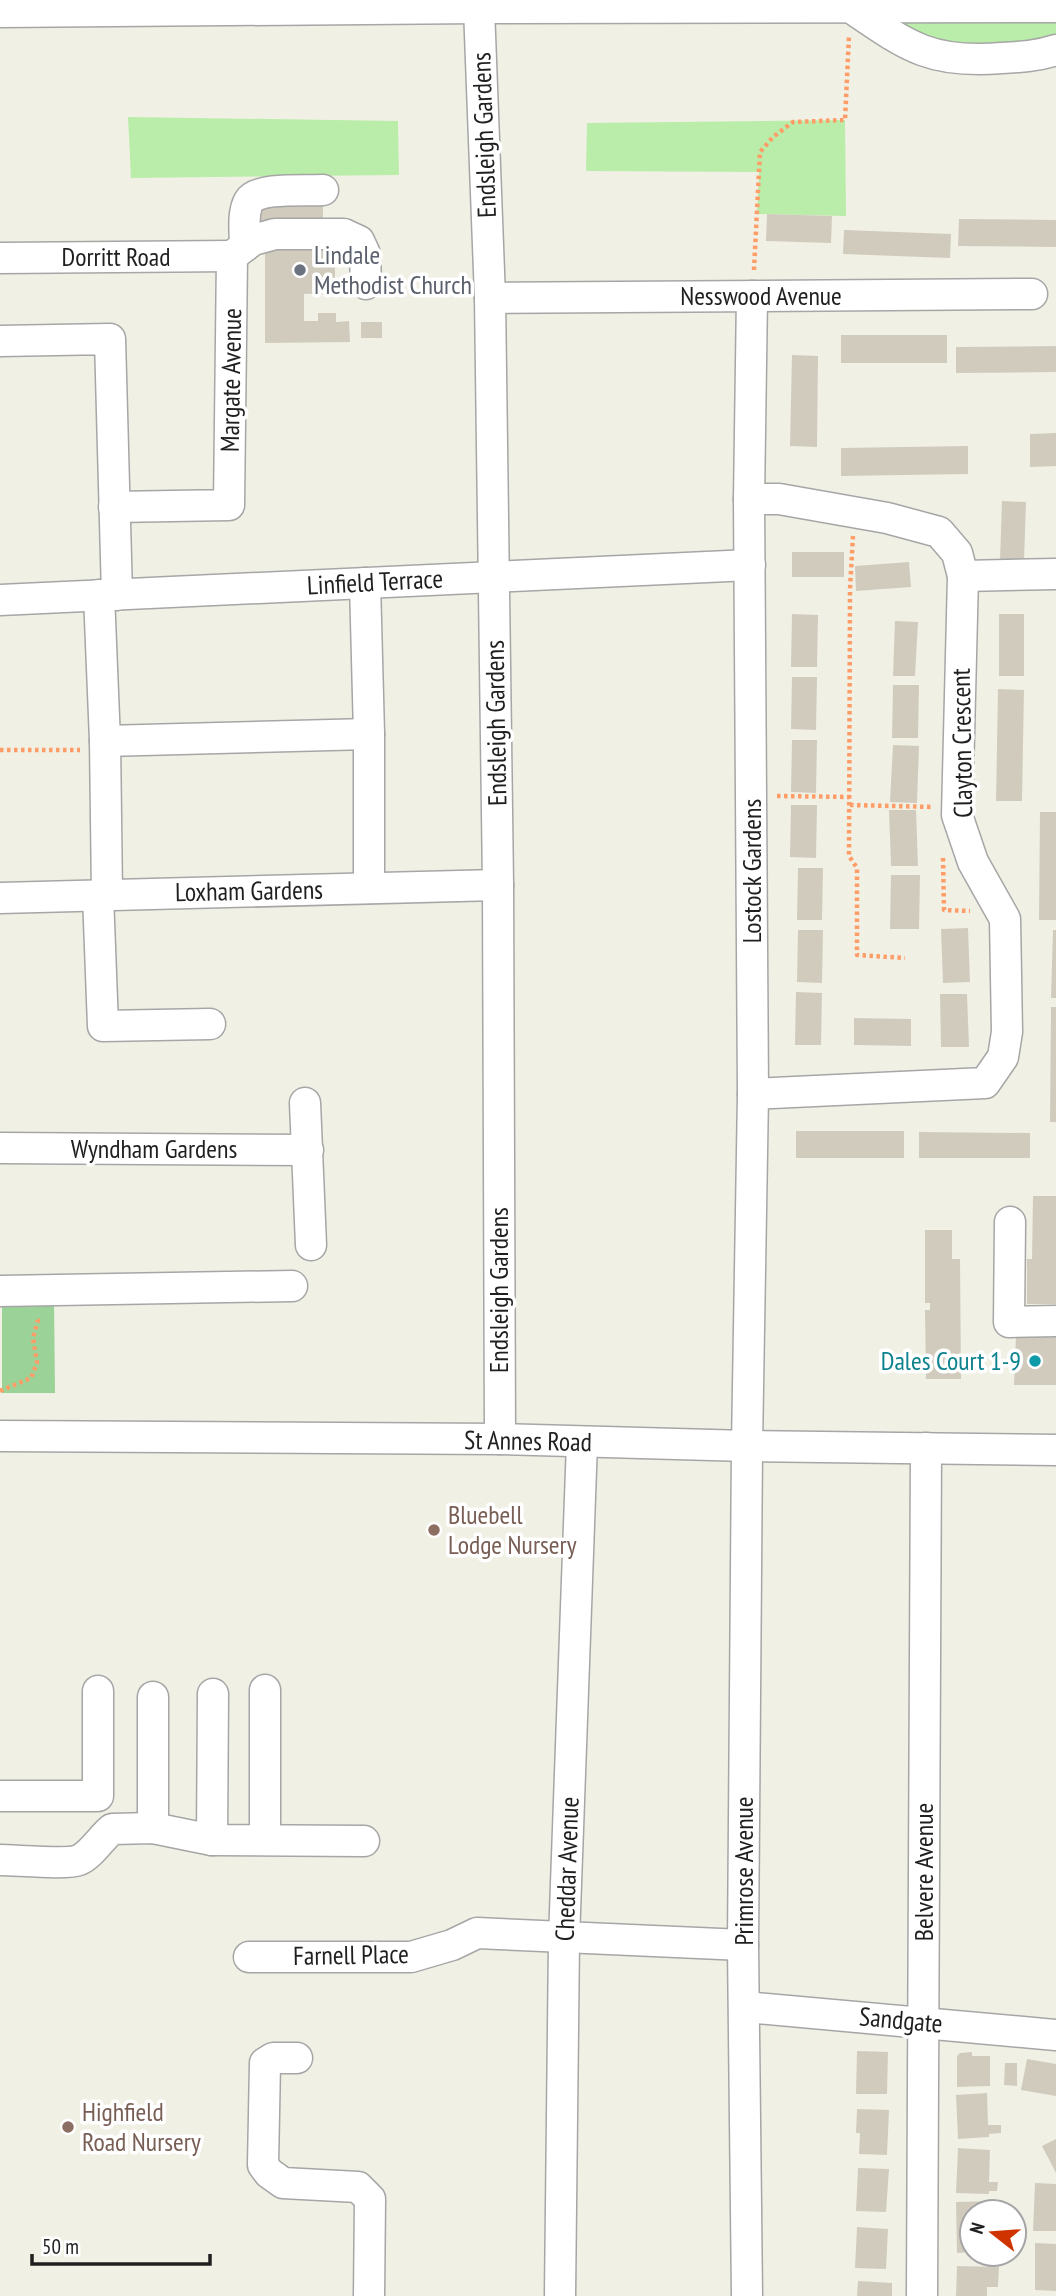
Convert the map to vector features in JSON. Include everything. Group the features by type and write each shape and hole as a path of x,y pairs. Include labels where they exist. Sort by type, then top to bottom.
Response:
{"street":[{"path":"0,12 174,6 479,8 540,4 1056,7"},
{"path":"856,4 908,45 940,57 985,60 1043,54 1056,50"},
{"name":"Endsleigh Gardens","path":"479,8 490,298 498,885 500,1439"},
{"name":"Margate Avenue","path":"114,507 229,505 239,251 249,199 259,192 323,190"},
{"name":"Dorritt Road","path":"0,258 239,251 253,240 275,234 344,234 359,241 365,254 366,284"},
{"name":"Nesswood Avenue","path":"490,298 1031,294"},
{"name":"Lostock Gardens","path":"747,1446 753,1094 749,499 752,296"},
{"path":"0,341 110,339 114,507 108,595 102,895 103,1026 210,1024"},
{"name":"Clayton Crescent","path":"749,499 779,499 867,515 939,532 957,553 963,576 957,808 973,862 1005,919 1007,1032 1003,1057 985,1083 753,1094"},
{"name":"Linfield Terrace","path":"0,600 750,565"},
{"path":"963,576 1056,574"},
{"path":"365,583 369,888"},
{"path":"105,745 369,734"},
{"name":"Loxham Gardens","path":"0,898 498,885"},
{"path":"305,1103 311,1245"},
{"name":"Wyndham Gardens","path":"0,1148 308,1150"},
{"path":"1010,1222 1009,1322 1056,1321"},
{"path":"0,1291 292,1286"},
{"name":"St Annes Road","path":"0,1437 500,1439 747,1446 1056,1450"},
{"name":"Cheddar Avenue","path":"560,2296 564,1939 582,1442"},
{"name":"Primrose Avenue","path":"747,1446 743,1945 747,2296"},
{"name":"Belvere Avenue","path":"922,2296 926,1448"},
{"path":"265,1690 265,1839"},
{"path":"0,1796 98,1796 98,1691"},
{"path":"212,1840 213,1694"},
{"path":"153,1697 153,1828"},
{"path":"0,1860 78,1861 112,1829 153,1828 212,1840 364,1841"},
{"name":"Farnell Place","path":"249,1957 411,1957 452,1945 477,1933 743,1945"},
{"name":"Sandgate","path":"745,2007 1056,2035"},
{"path":"297,2058 273,2058 265,2063 263,2165 276,2180 284,2183 358,2187 370,2199 369,2296"}],"path":[{"path":"752,296 760,152 793,122 845,120 856,4"},
{"path":"867,515 853,536 850,589 849,856 857,867 857,955 905,958"},
{"path":"0,750 105,745"},
{"path":"751,796 850,797"},
{"path":"850,805 957,808"},
{"path":"0,1391 31,1378 37,1363 33,1338 38,1320 31,1312"}],"green space":[{"path":"869,20 1056,20 1056,50 985,60"},
{"path":"128,117 398,121 399,175 131,178"},
{"path":"845,120 846,216 757,214 759,172 586,171 587,123"},
{"path":"54,1299 55,1393 2,1393 2,1300"}],"building":[{"path":"323,200 323,220 259,221 259,201"},
{"path":"767,214 832,216 831,243 766,241"},
{"path":"959,219 1056,220 1056,247 958,246"},
{"path":"844,230 951,234 950,258 843,254"},
{"name":"Lindale Methodist Church","path":"335,242 335,293 304,294 304,321 318,321 318,313 336,313 336,322 349,321 350,342 265,343 265,247"},
{"path":"361,322 382,322 382,338 361,338"},
{"path":"841,335 947,335 947,363 841,363"},
{"path":"1056,346 1056,372 956,373 956,347"},
{"path":"792,355 818,356 817,447 790,446"},
{"path":"1056,433 1056,466 1030,467 1030,434"},
{"path":"968,446 968,474 841,476 841,448"},
{"path":"1002,501 1026,502 1024,561 1000,560"},
{"path":"792,552 844,552 844,577 792,577"},
{"path":"909,562 911,587 856,591 855,566"},
{"path":"792,614 818,615 817,667 791,667"},
{"path":"999,614 1024,614 1024,676 999,676"},
{"path":"895,621 918,622 915,676 893,676"},
{"path":"792,677 817,677 816,730 791,729"},
{"path":"893,685 919,685 918,738 892,738"},
{"path":"998,689 1024,690 1022,801 996,801"},
{"path":"792,740 817,740 816,793 791,792"},
{"path":"893,745 919,746 917,803 890,802"},
{"path":"791,805 817,805 816,858 790,857"},
{"path":"889,810 916,810 918,866 891,866"},
{"path":"1040,812 1056,812 1056,920 1039,920"},
{"path":"798,868 823,868 822,920 797,920"},
{"path":"891,875 920,875 919,929 890,929"},
{"path":"968,928 970,982 943,983 941,929"},
{"path":"798,930 823,930 822,983 797,982"},
{"path":"1053,930 1056,930 1056,998 1051,998"},
{"path":"796,992 822,993 821,1045 795,1045"},
{"path":"940,994 967,994 969,1047 941,1047"},
{"path":"1051,1007 1056,1007 1056,1122 1050,1122"},
{"path":"854,1018 911,1019 911,1046 854,1045"},
{"path":"796,1131 904,1131 904,1158 796,1158"},
{"path":"919,1132 1030,1133 1030,1158 919,1158"},
{"path":"1033,1196 1056,1196 1056,1304 1027,1304 1027,1259 1032,1259"},
{"path":"925,1230 952,1230 952,1259 960,1259 961,1379 926,1379 925,1310 930,1310 930,1303 925,1303"},
{"name":"Dales Court 1-9","path":"1016,1336 1056,1337 1056,1385 1014,1385"},
{"path":"857,2051 888,2052 887,2094 856,2094"},
{"path":"972,2052 972,2056 990,2056 990,2086 957,2087 957,2056 960,2053"},
{"path":"1027,2059 1056,2064 1056,2096 1021,2090"},
{"path":"1005,2063 1017,2063 1017,2086 1004,2085"},
{"path":"987,2093 988,2125 1001,2125 1001,2133 989,2134 989,2137 958,2139 956,2095"},
{"path":"857,2109 889,2110 887,2155 859,2154"},
{"path":"1056,2139 1056,2173 1042,2146"},
{"path":"958,2148 990,2150 989,2182 998,2182 997,2191 989,2191 989,2194 956,2193"},
{"path":"858,2168 889,2169 886,2212 856,2211"},
{"path":"1035,2183 1056,2184 1056,2231 1033,2231"},
{"path":"956,2202 958,2202 957,2253"},
{"path":"857,2227 888,2229 886,2269 855,2268"},
{"path":"1035,2243 1056,2244 1056,2291 1035,2290"},
{"path":"957,2266 999,2268 998,2287 987,2287 987,2296 956,2296"},
{"path":"858,2281 892,2283 892,2296 857,2296"}],"place":[{"name":"Lindale Methodist Church","path":"300,270"},
{"name":"Dales Court 1-9","path":"1035,1361"},
{"name":"Bluebell Lodge Nursery","path":"434,1530"},
{"name":"Highfield Road Nursery","path":"68,2127"}]}
